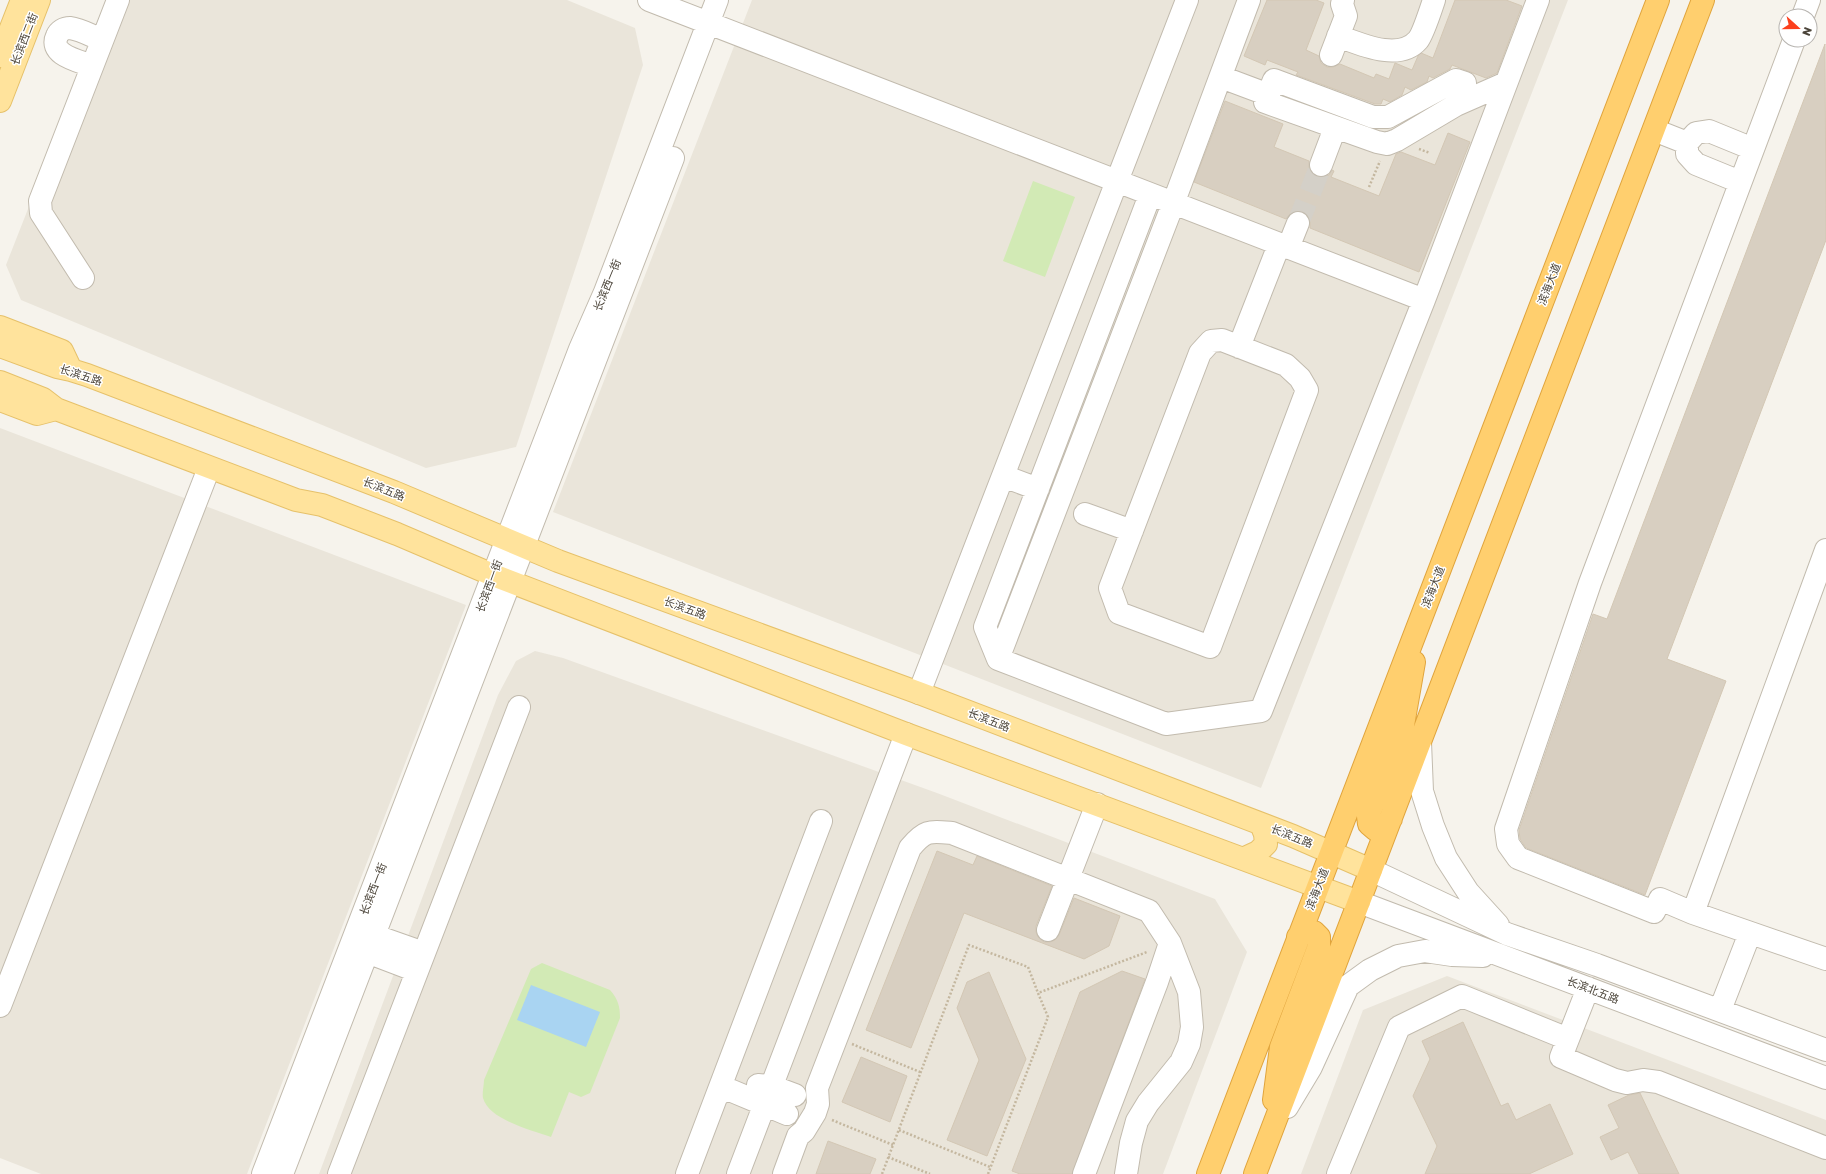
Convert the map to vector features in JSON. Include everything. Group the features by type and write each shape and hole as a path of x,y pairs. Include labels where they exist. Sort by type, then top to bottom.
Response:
{"highway":[{"name":"滨海大道","path":"1208,1174 1330,852 1423,614 1658,0"},
{"path":"1255,1174 1704,0"},
{"path":"1391,819 1382,828 1376,830 1369,824 1368,816 1403,725 1423,614"},
{"path":"1270,1135 1281,1047 1320,946 1319,937 1314,932 1308,932 1298,937"}],"main road":[{"name":"长滨西二街","path":"0,56 22,0"},
{"name":"长滨西二街","path":"0,101 39,0"},
{"path":"0,327 62,351 71,370"},
{"name":"长滨五路","path":"0,346 56,367 71,370 394,492 566,564 919,693 1261,824 1371,870"},
{"path":"0,382 43,399 56,409 209,468 296,500 322,505 397,534 501,579 906,734 1244,858 1359,902"},
{"path":"0,400 37,414 56,409"},
{"path":"1244,858 1258,852 1266,844 1265,834 1261,824"}],"street":[{"path":"83,278 41,213 40,201 118,0"},
{"path":"649,0 1424,300"},
{"name":"长滨西一街","path":"716,25 717,0"},
{"name":"长滨西一街","path":"263,1174 501,579 716,25 733,0"},
{"path":"919,693 1187,0"},
{"path":"998,659 1173,204 1249,0"},
{"path":"1343,0 1342,4 1346,16 1335,46 1370,48 1387,51 1405,48 1418,40 1434,0"},
{"path":"1150,195 985,627 998,659 1166,724 1261,711 1424,300 1538,0"},
{"path":"29,27 56,37"},
{"path":"92,66 60,53 56,46 56,37 62,30 70,28 102,40"},
{"path":"1791,48 1590,583 1506,829 1508,844 1518,858 1654,912 1660,899 1693,913 1826,960"},
{"path":"1221,77 1269,95"},
{"path":"1456,105 1465,83 1456,80 1388,117 1373,117 1274,80 1265,102 1335,128 1387,144 1397,140 1456,105 1506,83"},
{"path":"1321,165 1335,128"},
{"path":"1654,130 1687,143"},
{"path":"1740,182 1696,164 1688,154 1687,143 1696,133 1709,131 1753,149"},
{"path":"1239,347 1284,246 1298,223"},
{"path":"1222,340 1286,365 1300,378 1307,390 1210,647 1119,613 1110,588 1132,531 1200,353 1210,341 1222,340"},
{"path":"0,1006 209,468"},
{"path":"1003,476 1038,489"},
{"path":"1085,514 1132,531"},
{"path":"1693,913 1826,550"},
{"name":"长滨西一街","path":"282,1174 370,943 501,579"},
{"path":"339,1174 519,707"},
{"path":"738,1174 906,734"},
{"path":"1420,742 1422,791 1433,826 1446,858 1468,892 1507,934"},
{"path":"1048,930 1097,804"},
{"path":"687,1174 821,821"},
{"path":"784,1174 798,1136 804,1131 815,1113 818,1104 817,1088 910,848 920,836 935,831 952,833 1149,911 1170,943 1189,992 1192,1027 1189,1044 1181,1062 1148,1103 1137,1121 1131,1143 1126,1174"},
{"path":"1371,870 1507,934 1597,965 1826,1050"},
{"name":"长滨北五路","path":"1359,902 1826,1078"},
{"path":"1720,1010 1750,933"},
{"path":"370,943 421,962"},
{"path":"1084,1174 1157,982 1170,943"},
{"path":"1270,1135 1310,1067 1348,986 1370,970 1398,956 1425,951 1502,957"},
{"path":"1588,988 1561,1057 1608,1077 1627,1083 1643,1080 1658,1082 1826,1148"},
{"path":"1338,1174 1400,1027 1462,996 1568,1039"},
{"path":"729,1064 730,1071 737,1077 755,1085 768,1095"},
{"path":"798,1136 792,1127 791,1104 807,1088 817,1088"},
{"path":"716,1096 724,1090 768,1095 791,1104"}],"path":[{"path":"1370,187 1387,144"},
{"path":"1038,992 1170,943"},
{"path":"882,1174 969,945 1028,968 1048,1017 988,1174"},
{"path":"836,1037 920,1072"},
{"path":"815,1113 893,1145"},
{"path":"899,1130 990,1167"},
{"path":"888,1157 930,1174"}],"shaded area":[{"path":"110,0 567,0 635,28 643,65 516,447 426,468 21,300 6,265"},
{"path":"752,0 1568,0 1261,788 553,512"},
{"path":"0,428 466,605 247,1174 41,1174 0,1158"},
{"path":"535,651 563,658 937,793 1215,899 1247,952 1163,1174 319,1174 498,695 516,661"},
{"path":"1447,976 1826,1120 1826,1174 1301,1174 1363,1010"}],"green space":[{"path":"1033,181 1075,197 1045,277 1003,261"},
{"path":"542,963 610,990 617,1000 620,1014 620,1018 590,1093 581,1097 569,1092 551,1137 502,1118 487,1106 483,1098 484,1080 531,969"}],"water":[{"path":"531,985 600,1012 586,1047 517,1020"}],"building":[{"path":"1267,0 1316,0 1324,3 1306,50 1319,56 1321,63 1327,67 1333,67 1340,64 1374,78 1376,74 1389,79 1395,63 1412,70 1418,56 1421,53 1433,58 1455,0 1506,0 1522,6 1497,73 1486,78 1452,65 1450,69 1433,78 1429,76 1427,82 1411,90 1405,87 1402,95 1390,102 1383,99 1381,104 1375,104 1296,75 1298,72 1267,60 1265,65 1244,56"},
{"path":"1825,44 1826,240 1667,659 1726,681 1645,895 1526,848 1520,839 1519,830 1593,614 1607,619"},
{"path":"1225,101 1283,124 1274,147 1309,161 1309,167 1316,177 1329,175 1332,170 1334,171 1331,177 1379,196 1396,154 1401,152 1435,165 1448,133 1470,142 1419,272 1310,228 1308,216 1302,211 1291,213 1286,219 1194,182"},
{"path":"937,851 973,865 977,856 1052,886 1036,926 1038,937 1044,942 1055,940 1059,935 1074,898 1120,916 1109,946 1084,959 964,913 911,1048 866,1030"},
{"path":"1122,971 1145,979 1072,1174 1020,1174 1012,1171 1080,992"},
{"path":"989,972 1026,1059 987,1156 947,1140 979,1060 957,1008 967,982"},
{"path":"1463,1022 1501,1106 1508,1103 1516,1120 1550,1104 1573,1154 1529,1174 1425,1174 1437,1146 1413,1096 1430,1059 1422,1041"},
{"path":"861,1057 907,1076 890,1122 842,1102"},
{"path":"1640,1093 1679,1174 1639,1174 1628,1152 1611,1160 1600,1137 1619,1128 1608,1105 1629,1095"},
{"path":"828,1141 876,1159 870,1174 816,1174"}],"tunnel":[{"path":"1298,223 1321,165"}]}
